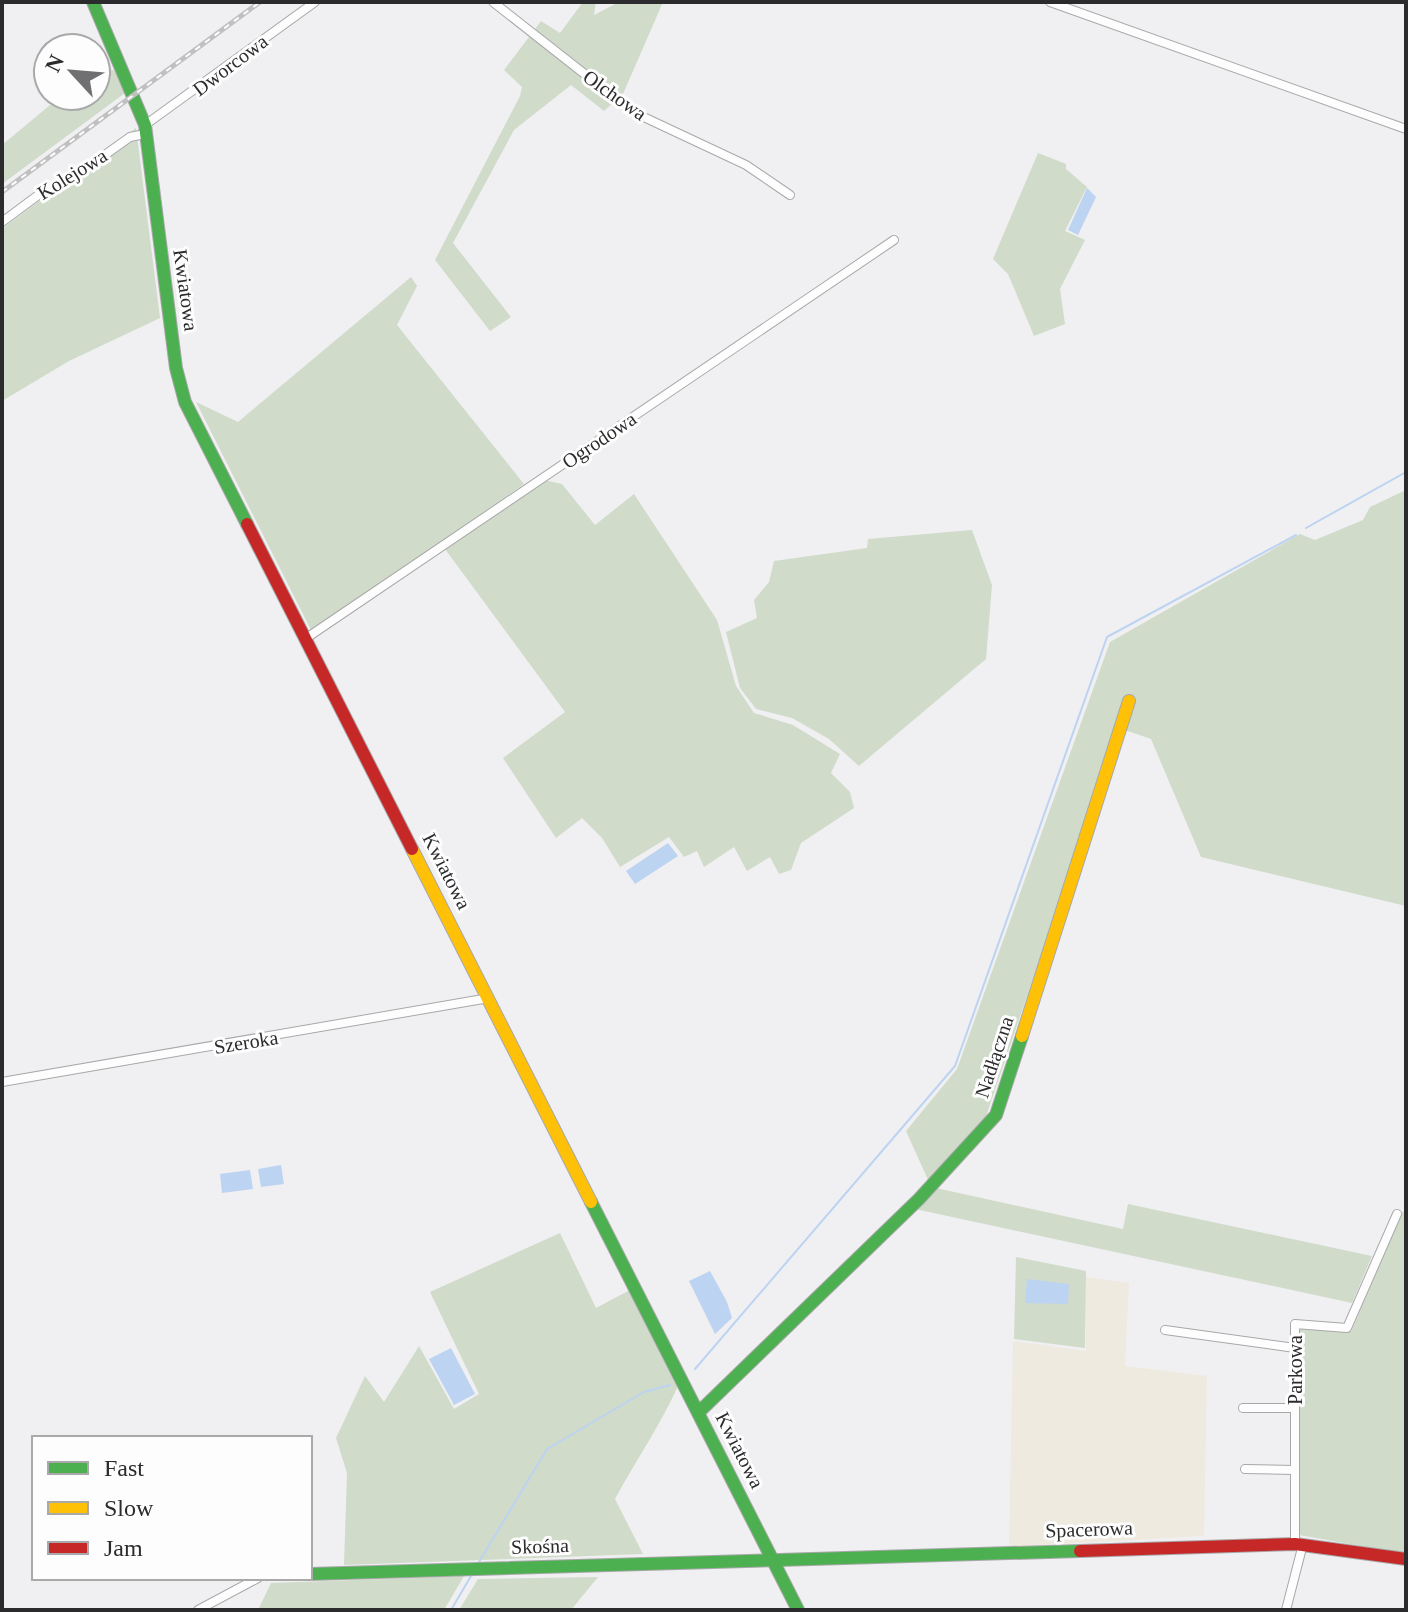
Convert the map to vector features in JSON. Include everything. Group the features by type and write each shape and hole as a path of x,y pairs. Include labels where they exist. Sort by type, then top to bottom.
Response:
{"street":[{"name":"Kwiatowa","path":"93,2 116,63 139,105 145,129 179,384 195,424 490,998 798,1610"},
{"name":"Dworcowa","path":"145,129 315,2"},
{"name":"Olchowa","path":"493,2 633,112 746,165 790,195"},
{"path":"1050,2 1406,129"},
{"name":"Kolejowa","path":"2,222 41,193 64,184 145,129"},
{"name":"Ogrodowa","path":"305,639 894,240"},
{"name":"Nadłączna","path":"699,1412 919,1199 996,1115 1129,701"},
{"name":"Szeroka","path":"2,1082 490,998"},
{"name":"Parkowa","path":"1286,1610 1299,1544 1295,1470 1295,1324 1347,1328 1397,1214"},
{"path":"1165,1330 1295,1348"},
{"path":"1243,1408 1295,1408"},
{"path":"1245,1469 1295,1470"},
{"name":"Spacerowa","path":"772,1557 1299,1544 1406,1559"},
{"name":"Skośna","path":"312,1574 730,1562 772,1557"},
{"path":"198,1610 254,1580"}],"shaded area":[{"path":"1086,1277 1129,1283 1125,1366 1207,1376 1204,1536 1009,1547 1013,1341 1086,1351"}],"green space":[{"path":"583,2 596,2 594,15 619,2 663,2 623,94 604,111 571,85 514,130 453,243 511,317 490,331 435,260 520,96 522,87 504,70 541,21 560,33"},
{"path":"112,70 114,70 125,93 112,103"},
{"path":"42,112 99,112 2,184 2,145"},
{"path":"136,128 160,318 69,361 2,401 2,229"},
{"path":"1038,153 1066,164 1066,169 1087,187 1065,231 1085,240 1060,289 1065,324 1034,336 1008,274 993,259"},
{"path":"411,277 417,286 397,325 524,484 312,632 196,402 238,422"},
{"path":"544,480 562,484 595,525 634,494 717,620 736,686 754,713 793,725 840,754 831,773 850,792 854,808 801,843 791,870 779,874 770,857 747,871 734,847 704,867 697,851 684,857 669,837 620,867 602,838 582,818 556,838 503,758 565,712 445,549"},
{"path":"1406,490 1406,906 1201,857 1151,739 1119,728 984,1122 929,1182 906,1131 957,1069 1110,642 1300,534 1315,540 1363,520 1370,507"},
{"path":"972,530 992,585 986,659 859,766 829,739 792,718 756,709 740,688 726,632 757,618 754,600 769,582 774,561 867,548 868,539"},
{"path":"936,1188 1123,1229 1128,1204 1372,1256 1352,1303 915,1209"},
{"path":"1406,1211 1406,1554 1299,1535 1300,1327 1351,1332 1402,1212"},
{"path":"560,1233 596,1308 630,1290 678,1386 615,1499 643,1554 344,1565 347,1473 336,1438 365,1376 384,1402 419,1346 454,1409 479,1394 430,1292"},
{"path":"1016,1257 1086,1271 1085,1348 1014,1339"},
{"path":"464,1576 444,1610 258,1610 271,1583"},
{"path":"598,1577 571,1610 459,1610 478,1579"}],"water":[{"path":"1087,188 1096,197 1078,235 1068,230"},
{"path":"668,843 678,856 635,884 626,871"},
{"path":"281,1165 284,1184 261,1187 258,1169"},
{"path":"250,1170 253,1189 222,1193 220,1174"},
{"path":"710,1271 732,1318 715,1334 689,1281"},
{"path":"1027,1279 1069,1284 1068,1304 1025,1303"},
{"path":"451,1348 475,1394 454,1405 429,1359"}],"waterway":[{"path":"1306,528 1406,472"},
{"path":"695,1369 955,1066 1107,637 1296,535"},
{"path":"479,1562 547,1449 644,1392 670,1385"},
{"path":"451,1610 471,1576"}],"railway":[{"path":"2,192 260,2"}],"traffic: fast":[{"path":"93,2 145,125 176,368 185,402 247,524"},
{"path":"699,1412 919,1199 996,1115 1022,1036"},
{"path":"591,1202 798,1610"},
{"path":"312,1574 1080,1551"}],"traffic: slow":[{"path":"1022,1036 1129,701"},
{"path":"412,849 591,1202"}],"traffic: jam":[{"path":"247,524 412,849"},
{"path":"1080,1551 1295,1544 1406,1559"}]}
